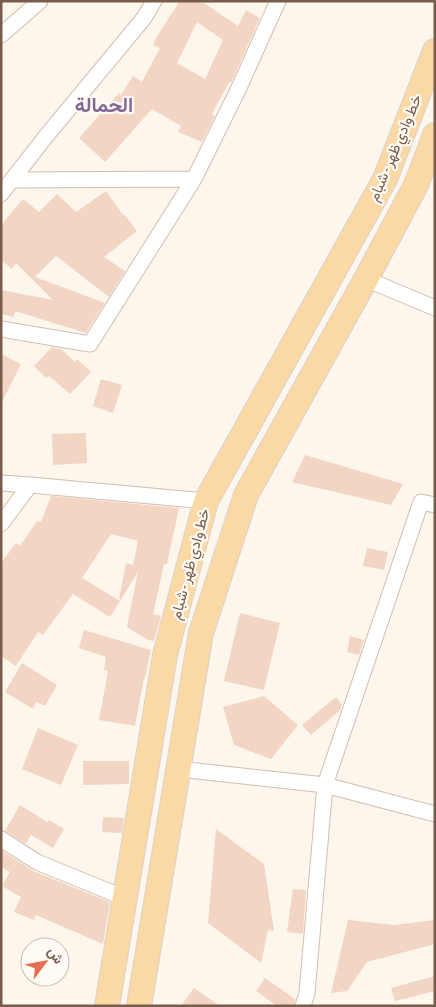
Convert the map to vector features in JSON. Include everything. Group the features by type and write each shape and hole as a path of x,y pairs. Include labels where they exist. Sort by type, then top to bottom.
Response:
{"main road":[{"name":"خط وادي ظهر - شبام","path":"107,1006 165,655 206,501 385,179 435,51"},
{"name":"خط وادي ظهر - شبام","path":"139,1006 201,633 246,495 416,185 435,135"}],"street":[{"path":"1,35 40,1"},
{"path":"1,194 144,18 154,1"},
{"path":"1,330 90,344 194,178 238,90 278,1"},
{"path":"12,180 194,178"},
{"path":"366,278 435,308"},
{"path":"1,483 206,501"},
{"path":"1,524 30,485"},
{"path":"303,1006 307,993 325,785 421,502 435,506"},
{"path":"179,770 325,785 435,814"},
{"path":"1,839 37,862 125,898"}],"building":[{"path":"180,1 201,1 238,26 246,10 260,18 231,83 229,82 212,114 215,116 202,142 178,132 181,126 152,109 105,162 79,138 119,93 121,95 133,76 142,82 160,48 153,45","holes":["197,22 223,40 205,79 177,63"]},
{"path":"106,191 137,231 104,257 125,271 109,297 56,256 35,277 105,303 86,333 15,311 14,317 1,314 1,290 53,300 16,263 12,269 1,260 1,226 10,214 23,199 39,212 57,194 76,212"},
{"path":"52,347 61,349 75,362 77,359 91,372 70,394 49,376 46,378 34,366"},
{"path":"1,354 21,364 1,404"},
{"path":"101,379 122,385 113,413 93,406"},
{"path":"86,433 87,463 53,465 52,434"},
{"path":"305,455 403,484 391,505 292,482"},
{"path":"51,496 179,508 167,564 164,564 153,614 161,616 154,641 148,640 127,627 138,571 121,600 119,599 126,563 133,565 138,541 111,534 82,578 120,601 110,617 73,594 43,635 38,632 16,666 1,656 1,563 16,543 20,546 37,521 41,522"},
{"path":"367,548 388,552 384,570 363,566"},
{"path":"240,613 280,623 264,690 224,681"},
{"path":"84,630 151,650 135,726 99,720 108,671 104,670 106,657 79,648"},
{"path":"350,636 364,640 359,655 347,652"},
{"path":"22,663 57,685 45,706 36,702 33,709 5,692"},
{"path":"264,696 298,725 271,759 234,745 223,707"},
{"path":"336,697 342,705 340,710 311,735 302,725"},
{"path":"38,728 78,745 61,785 22,769"},
{"path":"83,761 129,761 129,784 83,785"},
{"path":"20,805 47,822 49,820 64,829 53,848 31,835 26,844 5,831"},
{"path":"103,817 124,818 122,833 102,832"},
{"path":"216,829 264,864 274,931 268,930 261,963 208,923"},
{"path":"1,850 33,871 110,902 103,944 36,915 34,920 14,912 21,897 2,886 10,872 1,867"},
{"path":"293,889 306,890 303,934 287,932"},
{"path":"348,920 394,925 435,920 435,944 367,962 347,991 331,993"},
{"path":"435,976 435,991 395,1001 391,988"},
{"path":"265,978 295,999 294,1006 277,1006 256,991"},
{"path":"194,988 220,1006 181,1006"}],"district":[{"name":"الحمالة","path":"104,105"}]}
